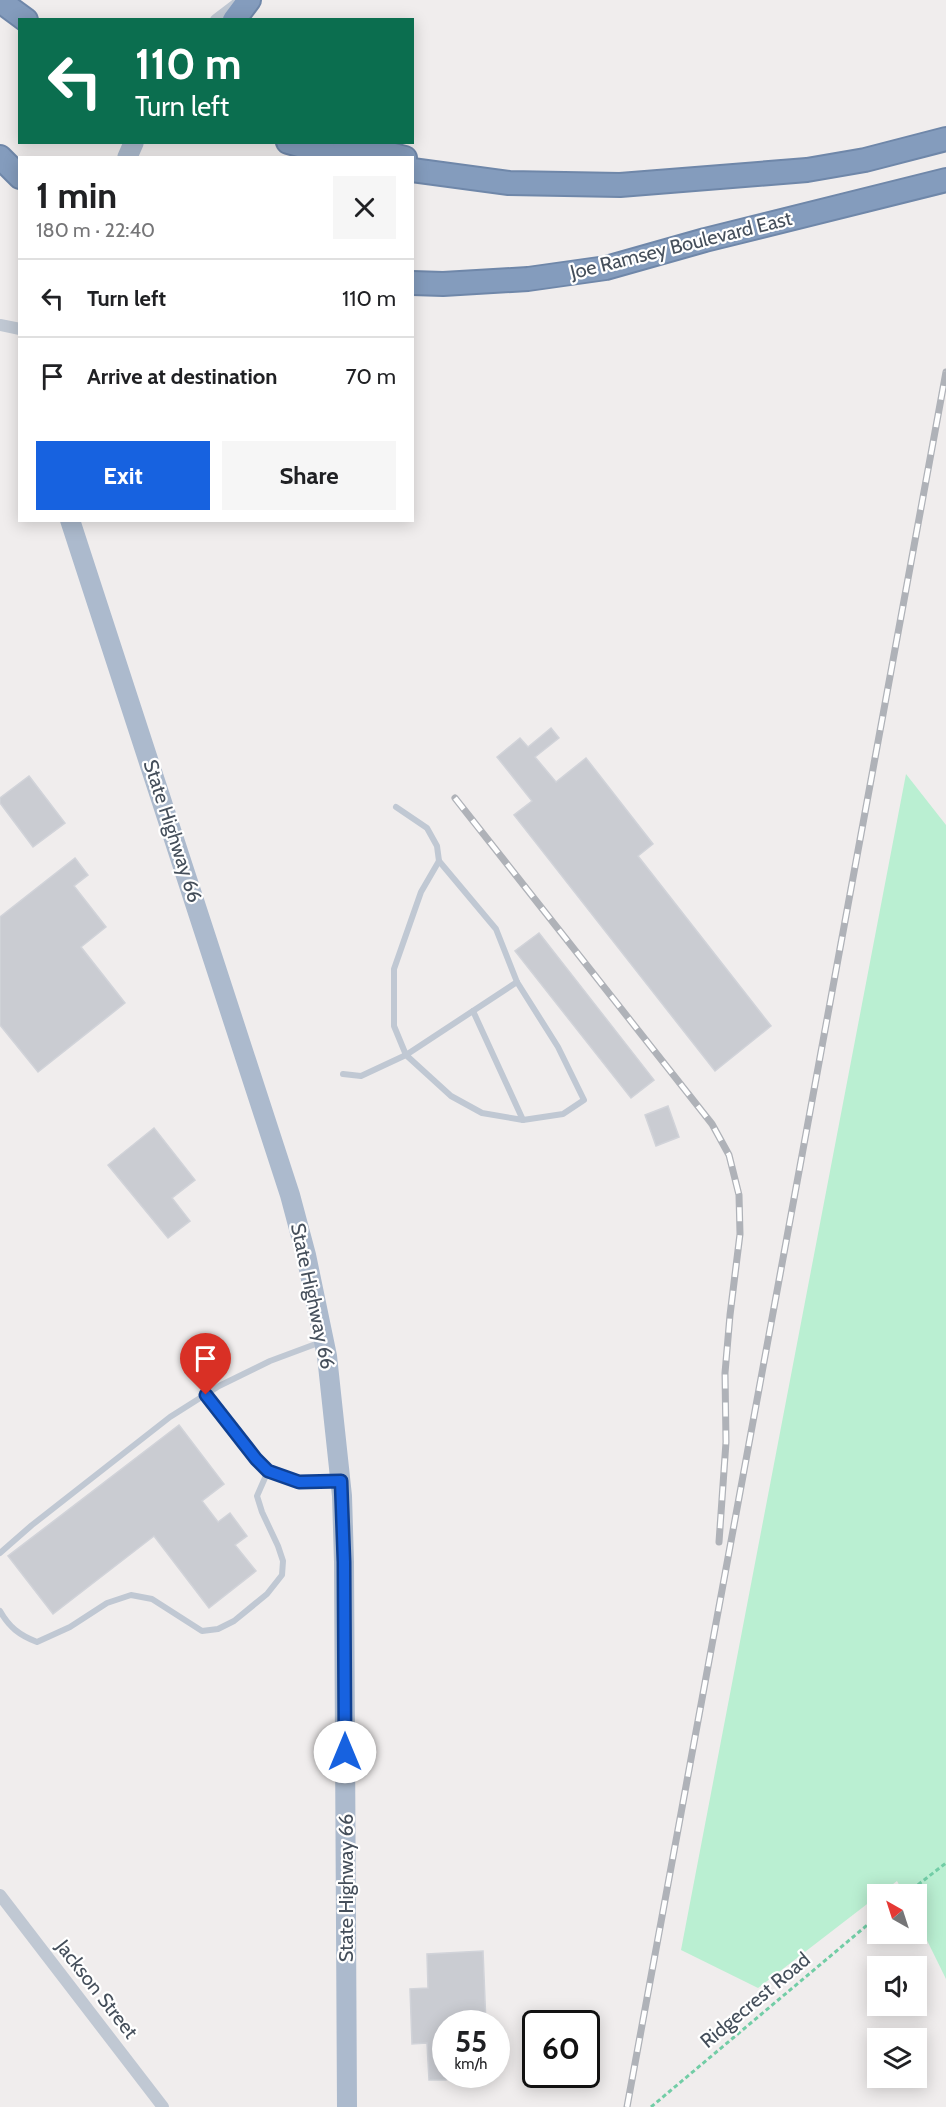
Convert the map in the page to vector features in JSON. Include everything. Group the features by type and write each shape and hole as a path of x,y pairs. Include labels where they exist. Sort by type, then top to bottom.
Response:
{"highway":[{"path":"236,18 249,0"},
{"path":"0,1 23,18"},
{"path":"414,170 509,183 620,185 795,171 866,160 946,139"},
{"path":"295,144 338,156"},
{"path":"352,144 397,156"},
{"path":"0,155 18,164"},
{"path":"0,155 18,175"},
{"path":"414,159 509,183"},
{"name":"Joe Ramsey Boulevard East","path":"414,283 443,284 528,279 606,268 717,237 946,180"}],"main road":[{"name":"State Highway 66","path":"71,522 290,1195 306,1255 324,1341 334,1406 341,1481 344,1562 347,2107"}],"street":[{"path":"219,18 242,0"},
{"path":"0,325 18,329"},
{"name":"Jackson Street","path":"0,1895 163,2107"}],"lane":[{"path":"396,807 427,828 437,846 439,861 495,929 517,982 558,1047 584,1100 563,1114 523,1120 482,1113 451,1096 406,1055 394,1026 394,969 422,892 439,861"},
{"path":"343,1074 361,1076 406,1055 517,982"},
{"path":"473,1011 523,1120"},
{"path":"0,1553 32,1524 170,1417 270,1361 324,1341"},
{"path":"206,1395 268,1471 299,1482 341,1481"},
{"path":"0,1611 8,1624 22,1636 37,1642 69,1627 107,1603 131,1595 152,1599 202,1631 218,1629 234,1621 267,1594 282,1575 283,1561 257,1496 268,1471"}],"path":[{"path":"919,1884 946,1863"},
{"name":"Ridgecrest Road","path":"651,2107 867,1925"}],"green space":[{"path":"906,774 946,825 946,1979 927,1940 927,1884 899,1884 897,1881 893,1884 867,1884 867,1904 758,1988 681,1950"}],"building":[{"path":"551,728 559,738 535,757 556,782 586,758 653,844 638,856 771,1026 715,1071 514,815 532,801 497,757 520,738 528,747"},
{"path":"29,776 65,823 33,847 0,803 0,798"},
{"path":"75,858 88,875 74,886 106,927 81,947 125,1003 38,1072 0,1025 0,917"},
{"path":"539,933 654,1080 631,1098 515,951"},
{"path":"668,1106 679,1137 656,1146 645,1115"},
{"path":"154,1128 195,1180 172,1198 190,1221 168,1238 108,1165"},
{"path":"179,1425 224,1484 202,1501 218,1522 230,1513 247,1536 235,1545 256,1571 209,1608 154,1536 53,1614 8,1556"},
{"path":"483,1951 485,2010 432,2010 432,2080 429,2080 427,2043 412,2044 410,1989 428,1988 427,1954"}],"railway":[{"path":"627,2107 946,372"},
{"path":"455,798 712,1124 729,1155 739,1195 740,1234 725,1373 726,1442 719,1542"}],"route":[{"path":"206,1395 268,1471 299,1482 341,1481 344,1562 345,1752"}]}
